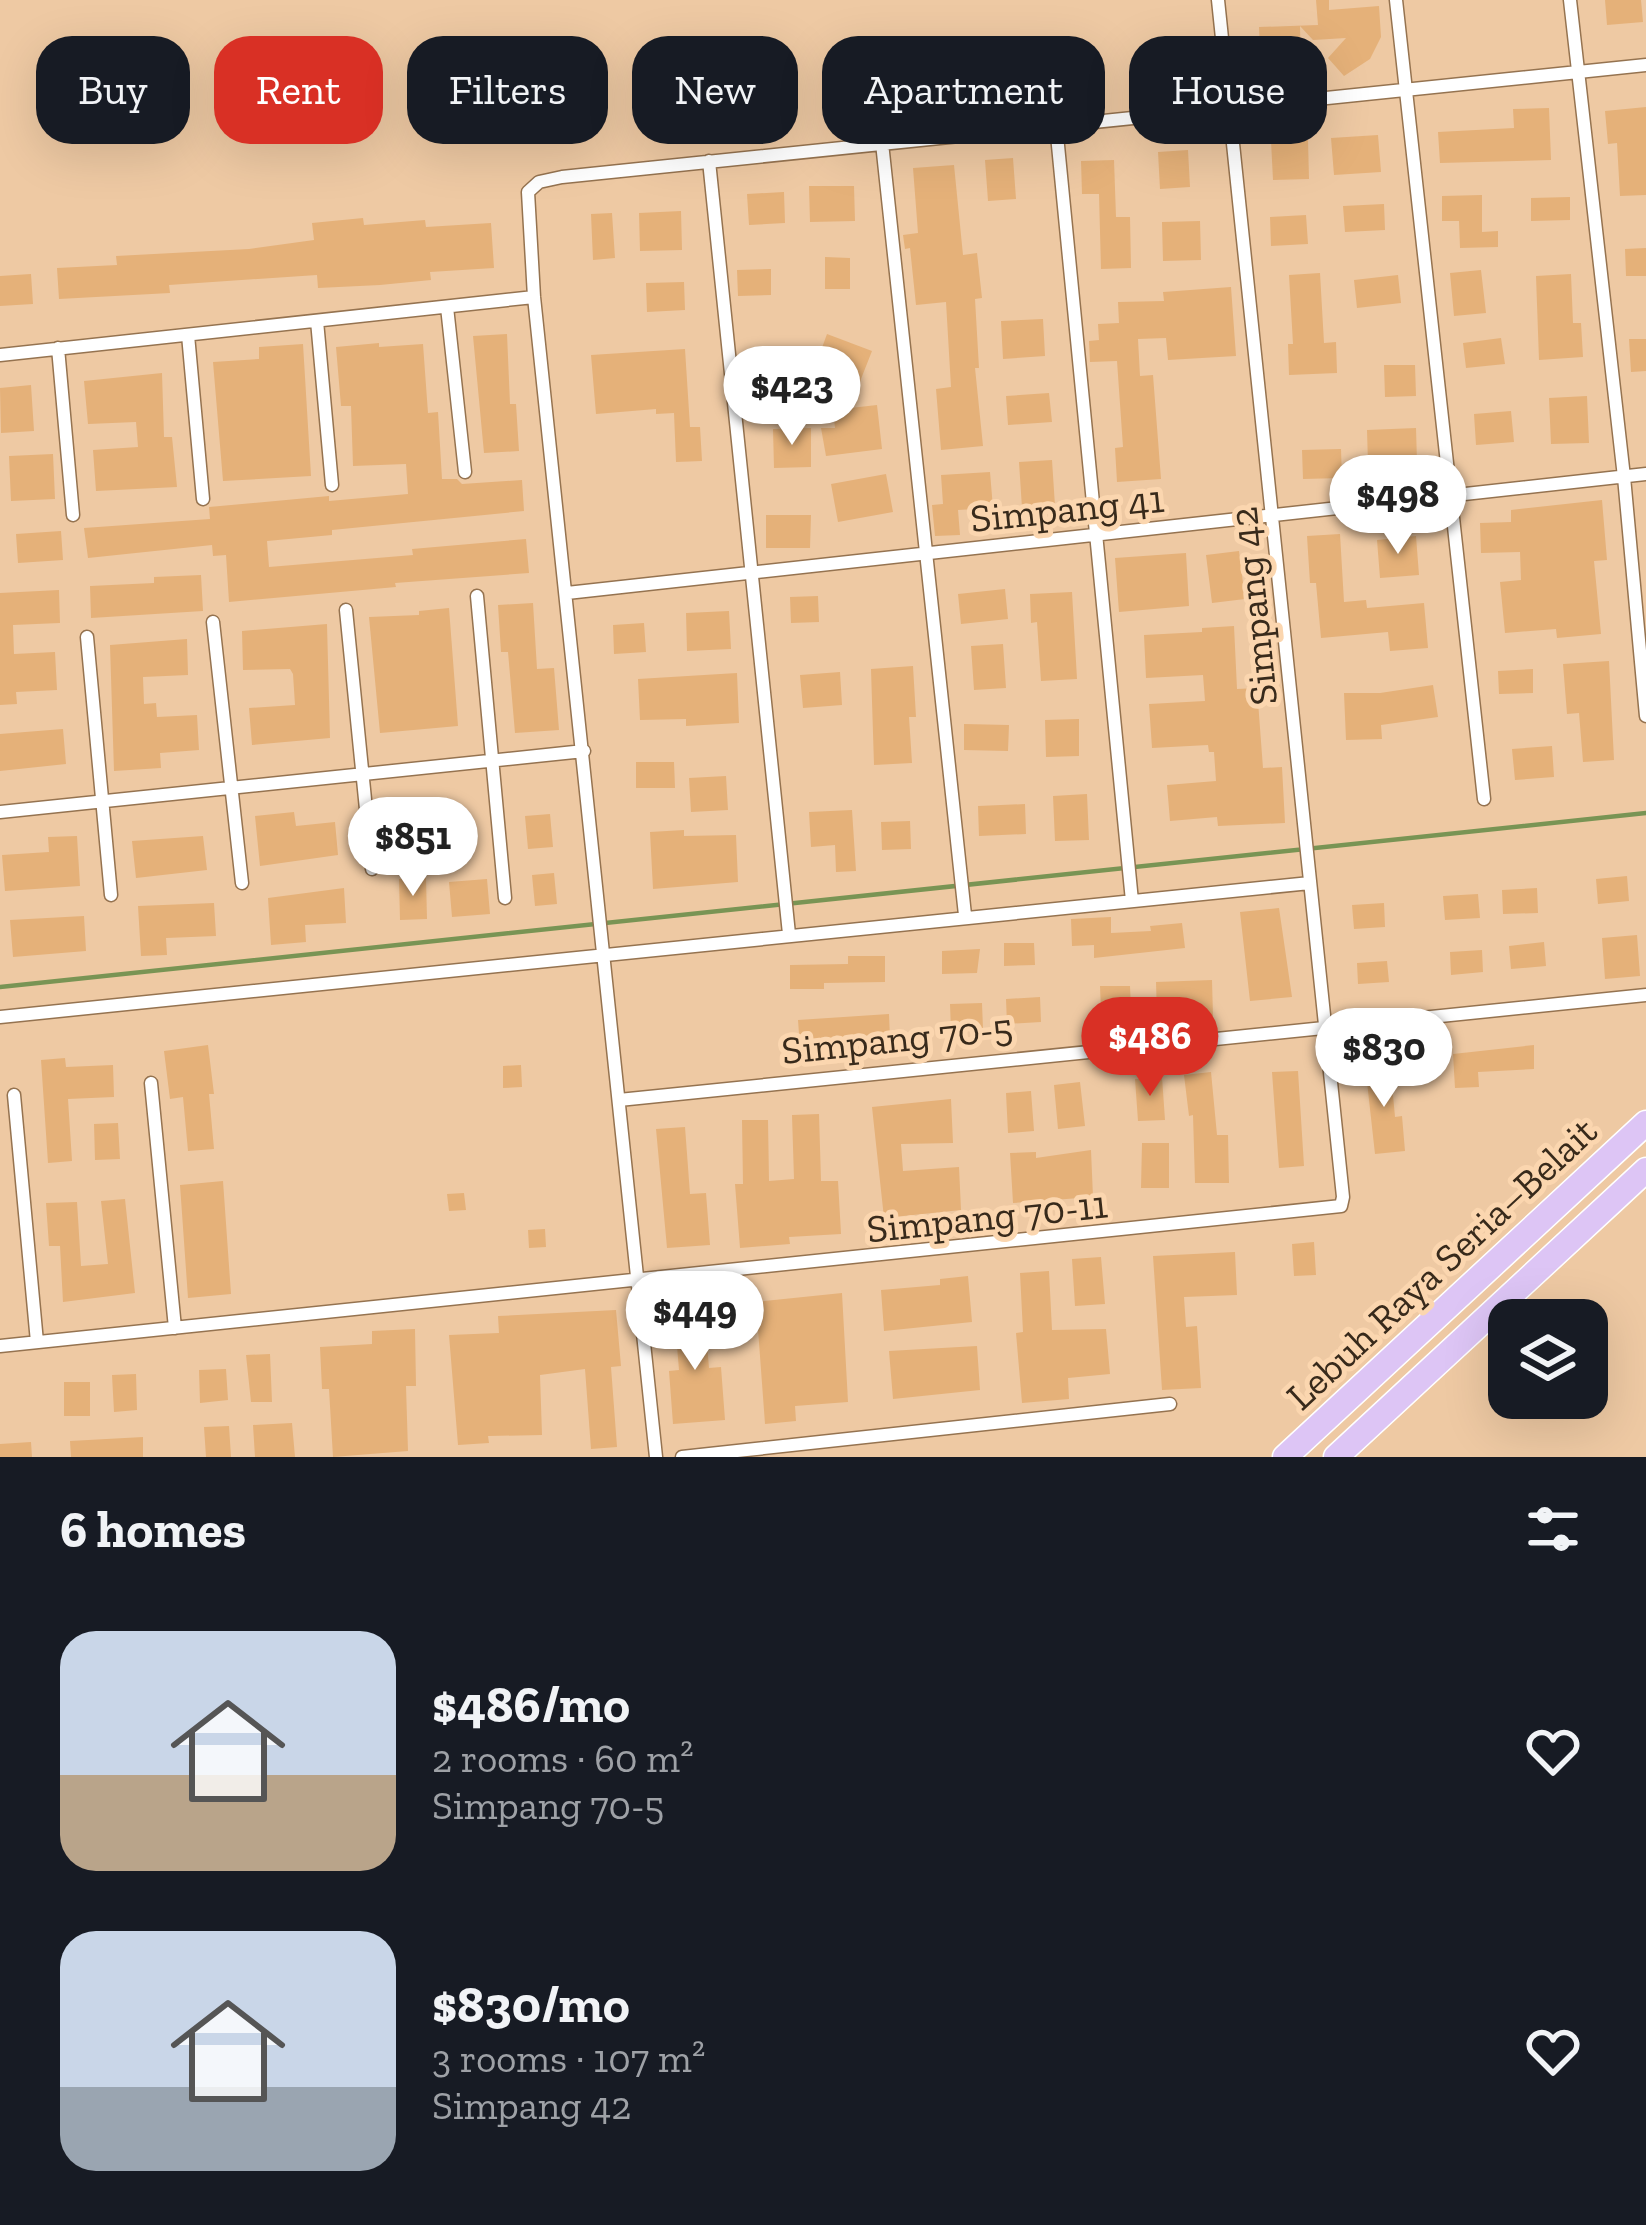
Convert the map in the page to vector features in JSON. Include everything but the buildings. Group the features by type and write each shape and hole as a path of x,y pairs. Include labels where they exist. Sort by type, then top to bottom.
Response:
{"highway":[{"name":"Lebuh Raya Seria–Belait","path":"1286,1457 1646,1123"},
{"name":"Lebuh Raya Seria–Belait","path":"1336,1457 1646,1170"}],"street":[{"name":"Simpang 42","path":"1219,0 1223,36"},
{"path":"1396,0 1484,800"},
{"path":"1570,0 1646,716"},
{"path":"1327,97 1646,65"},
{"path":"656,1457 534,297 528,192 539,182 872,144"},
{"path":"882,144 965,916"},
{"path":"1058,144 1132,901"},
{"name":"Simpang 42","path":"1234,144 1340,1206"},
{"path":"709,161 789,934"},
{"path":"0,355 534,297"},
{"path":"447,307 465,472"},
{"path":"317,321 332,485"},
{"path":"188,335 203,499"},
{"path":"58,348 73,515"},
{"name":"Simpang 41","path":"567,592 1646,475"},
{"path":"477,596 505,898"},
{"path":"346,610 372,869"},
{"path":"213,622 242,883"},
{"path":"87,637 112,896"},
{"path":"0,812 584,751"},
{"path":"0,1017 603,948 1310,883"},
{"name":"Simpang 70-5","path":"619,1100 1646,994"},
{"path":"151,1083 175,1328"},
{"path":"14,1094 37,1342"},
{"name":"Simpang 70-11","path":"0,1346 1340,1206"},
{"path":"682,1457 1170,1404"}],"waterway":[{"path":"0,987 1646,813"}]}
